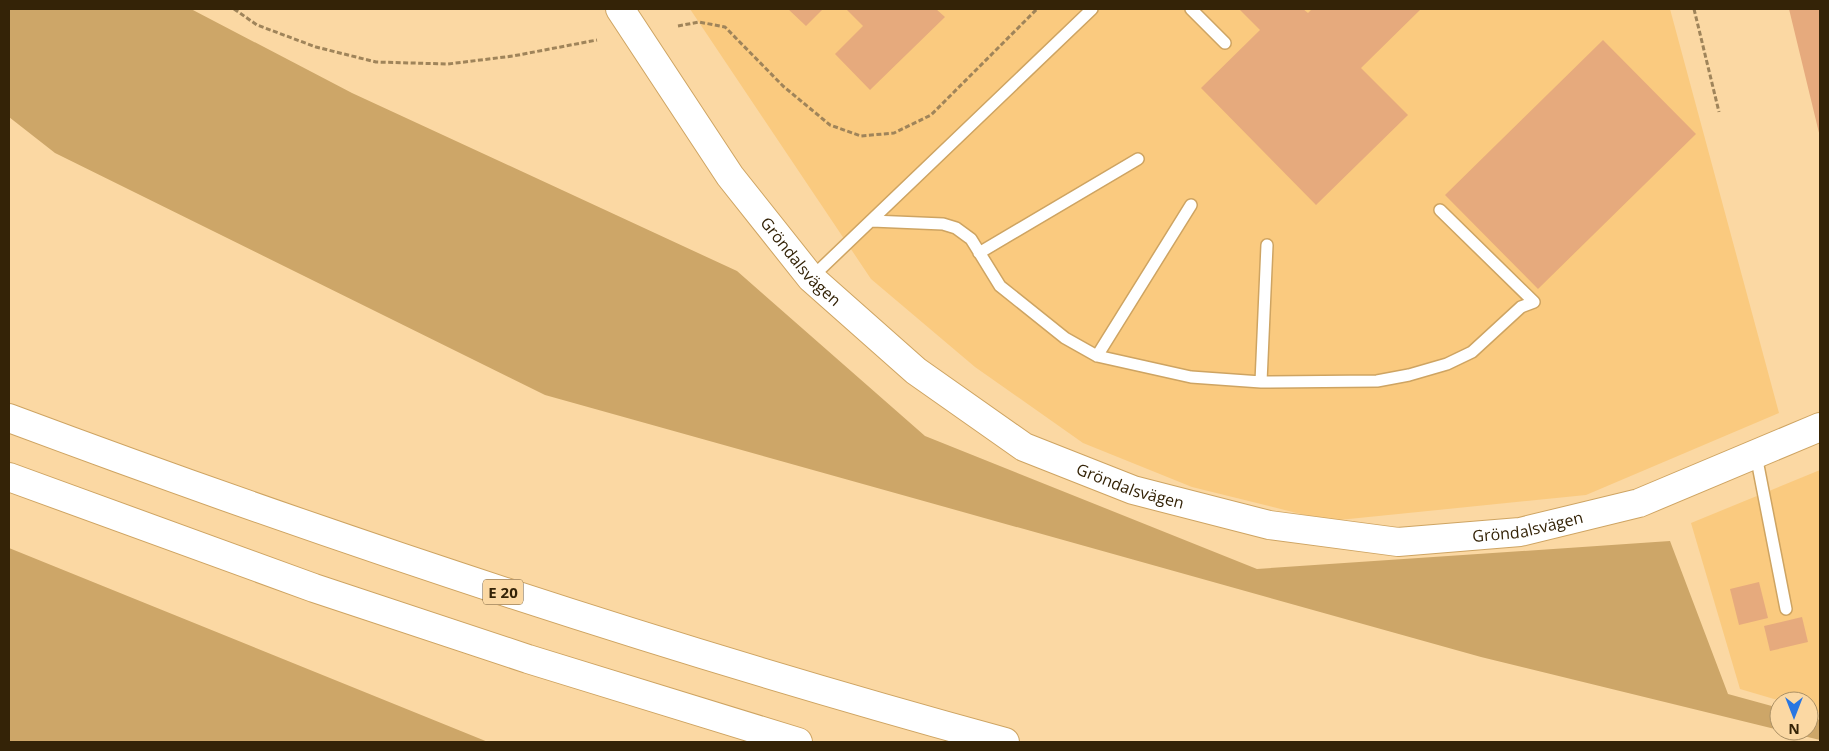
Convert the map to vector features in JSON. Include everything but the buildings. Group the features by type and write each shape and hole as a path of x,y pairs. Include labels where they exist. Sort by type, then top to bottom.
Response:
{"main road":[{"name":"Gröndalsvägen","path":"620,9 730,176 811,278 916,371 1024,447 1133,490 1269,525 1398,542 1520,532 1639,503 1820,427"},
{"name":"E 20","path":"9,418 257,509 543,606 866,704 1005,742"},
{"path":"9,477 314,588 528,659 798,742"}],"lane":[{"path":"811,278 1092,9"},
{"path":"1190,9 1225,43"},
{"path":"979,253 1138,159"},
{"path":"1097,356 1191,205"},
{"path":"872,221 943,224 956,228 971,239 1000,286 1043,323 1097,356 1191,377 1262,382 1377,381 1409,375 1447,364 1472,352 1521,307 1534,302 1440,210"},
{"path":"1262,382 1267,245"},
{"path":"1756,455 1786,609"}],"path":[{"path":"234,9 257,25 316,47 376,62 448,64 512,56 596,40"},
{"path":"678,26 699,22 725,27 783,86 830,125 861,136 894,134 931,115 1037,9"},
{"path":"1694,9 1719,112"}],"shaded area":[{"path":"9,9 191,9 352,93 737,271 925,436 1257,569 1670,541 1728,694 1769,705 1769,728 1481,657 545,395 55,153 9,117"},
{"path":"690,9 1670,9 1779,413 1586,495 1329,521 1192,487 1083,443 975,367 871,279"},
{"path":"1820,470 1820,713 1819,691 1769,691 1769,697 1740,689 1691,523"},
{"path":"9,548 488,742 9,742"},
{"path":"1819,720 1820,720 1819,740"}]}
